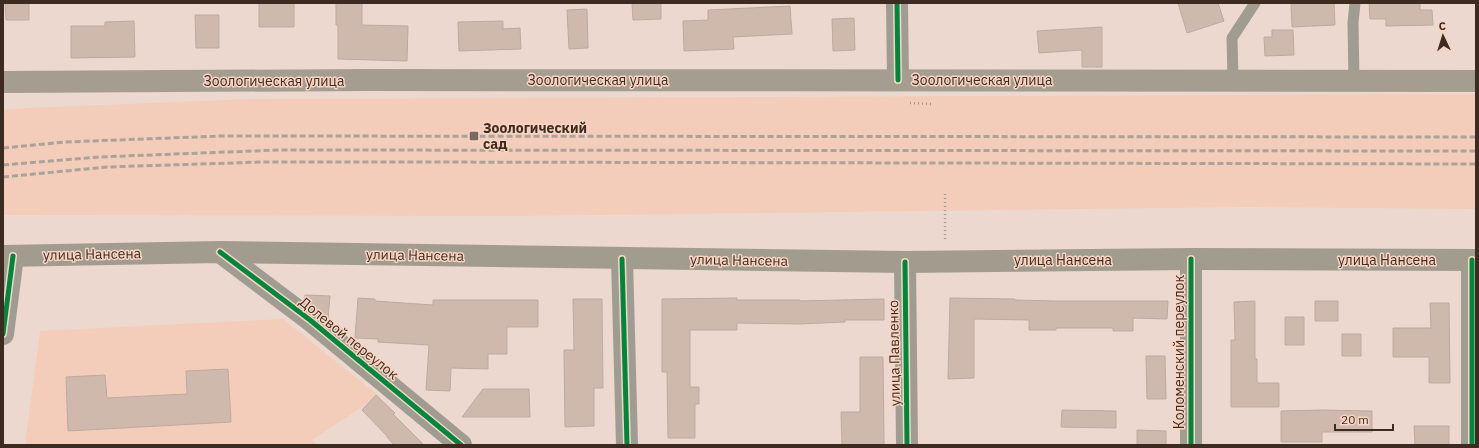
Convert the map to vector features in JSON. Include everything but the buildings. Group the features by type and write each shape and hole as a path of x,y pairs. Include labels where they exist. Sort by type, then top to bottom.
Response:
{"main road":[{"name":"Зоологическая улица","path":"3,82 1233,80"},
{"path":"1233,80 1476,81"},
{"name":"улица Нансена","path":"8,256 220,252 905,262 1191,259 1474,260"}],"street":[{"path":"898,3 898,80"},
{"name":"Долевой переулок","path":"220,252 310,320 461,445"},
{"path":"3,334 8,256"},
{"path":"622,259 627,445"},
{"name":"Коломенский переулок","path":"1191,259 1191,445"},
{"path":"1472,445 1474,260"},
{"name":"улица Павленко","path":"905,262 907,445"}],"lane":[{"path":"1233,80 1232,38 1255,3"},
{"path":"1354,81 1353,23 1355,3"}],"path":[{"path":"909,103 932,104"},
{"path":"945,194 945,220"}],"shaded area":[{"path":"1476,94 1476,209 1248,207 514,216 3,215 3,110 27,108 251,99"},
{"path":"283,319 379,396 312,440 317,445 25,445 40,331"}],"railway":[{"path":"3,148 65,142 221,136 1476,137"},
{"path":"3,165 99,157 279,150 1476,151"},
{"path":"3,177 107,167 263,162 1476,164"}],"cycle path":[{"path":"897,3 898,80"},
{"path":"220,252 310,320 461,445"},
{"path":"3,334 13,256"},
{"path":"622,259 627,445"},
{"path":"1191,259 1191,445"},
{"path":"1472,260 1472,445"},
{"path":"905,262 907,445"}],"place":[{"name":"Зоологический сад","path":"474,136"}]}
